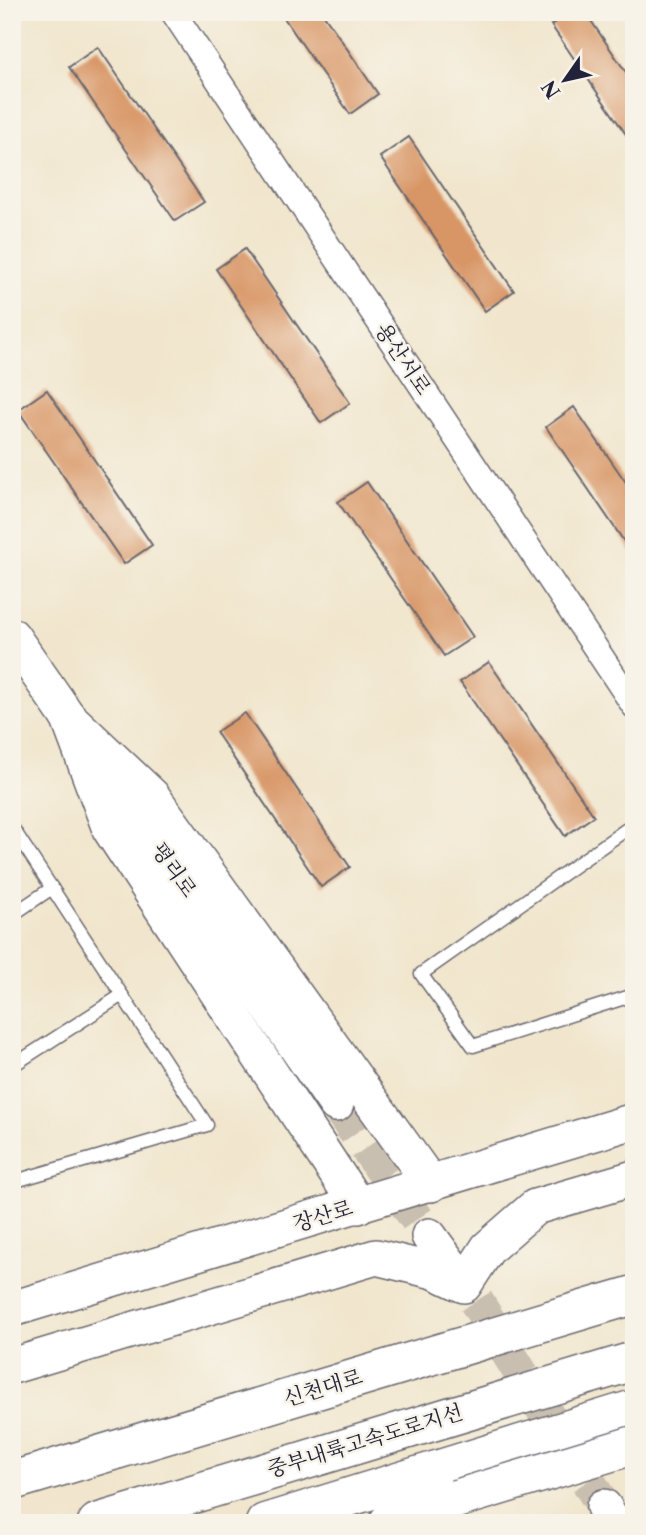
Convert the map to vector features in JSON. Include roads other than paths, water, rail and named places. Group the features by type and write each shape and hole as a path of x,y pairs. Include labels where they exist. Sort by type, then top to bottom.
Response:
{"highway":[{"name":"신천대로","path":"12,1481 618,1300"},
{"name":"중부내륙고속도로지선","path":"97,1523 634,1361"},
{"path":"265,1523 634,1409"},
{"path":"388,1523 634,1444"}],"main road":[{"name":"평리로","path":"12,636 336,1104"},
{"path":"67,716 152,796 431,1184"},
{"path":"67,716 110,829 358,1206"},
{"name":"장산로","path":"12,1309 634,1121"},
{"path":"470,1293 488,1248 535,1207 634,1178"},
{"path":"429,1236 470,1293"},
{"path":"12,1366 376,1256 434,1271 470,1293"}],"street":[{"name":"용산서로","path":"173,12 634,706"}],"lane":[{"path":"634,824 421,974 473,1046 634,995"},
{"path":"12,827 207,1125 12,1182"},
{"path":"12,915 52,887"},
{"path":"12,1066 122,995"}],"tunnel":[{"path":"336,1104 429,1236"},
{"path":"476,1301 604,1507"}]}
